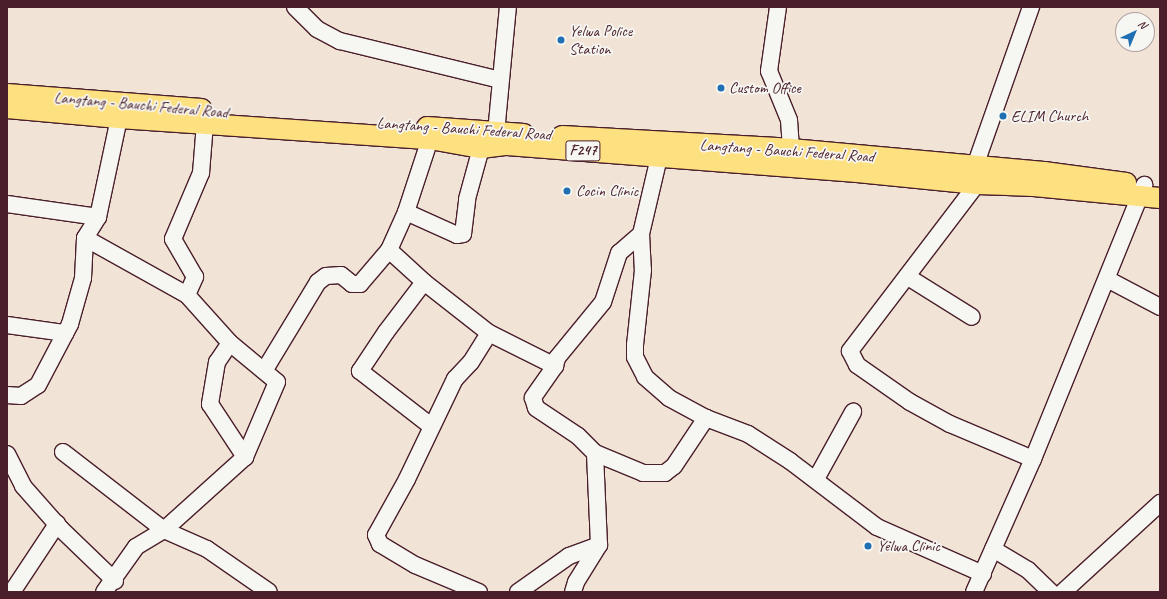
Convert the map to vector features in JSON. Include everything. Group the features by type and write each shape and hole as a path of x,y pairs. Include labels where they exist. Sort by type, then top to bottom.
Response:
{"main road":[{"name":"Langtang - Bauchi Federal Road","path":"7,94 496,132 791,149 976,175 1044,172 1148,190"},
{"name":"F247","path":"7,108 119,118 430,139 481,148 507,145 857,172 976,175"},
{"name":"F247","path":"1148,190 1160,198"}],"street":[{"path":"295,7 317,29 340,41 500,80"},
{"path":"496,132 508,7"},
{"path":"778,7 770,71 789,120 791,149"},
{"path":"1031,7 976,175 908,277 850,351 857,365 910,402 950,424 1033,459"},
{"path":"7,395 21,396 38,385 65,333 83,278 85,238 98,217 119,118"},
{"path":"187,295 195,277 173,239 201,173 205,123"},
{"path":"264,371 318,282 326,276 341,275 352,284 360,284 389,250 406,212 430,139"},
{"path":"406,212 457,235 463,234 467,199 481,148"},
{"path":"659,157 641,234 642,270 635,357 646,377 669,398 706,418 748,434 816,479 858,515 877,527 982,574"},
{"path":"974,592 1033,459 1106,279 1148,190"},
{"path":"7,204 98,217"},
{"path":"641,234 619,253 602,302 557,358 555,366 534,398 534,404 536,408 578,436 595,453 643,473 664,473 674,466 706,418"},
{"path":"7,454 23,486 110,586 136,547 164,530 245,457 277,382 230,343 187,295 85,238"},
{"path":"389,250 424,282 488,333 555,366"},
{"path":"908,277 972,318"},
{"path":"1106,279 1160,306"},
{"path":"424,282 377,345 360,371 431,426"},
{"path":"7,325 65,333"},
{"path":"479,592 415,565 380,544 376,535 406,479 455,379 471,362 488,333"},
{"path":"230,343 217,362 210,404 245,457"},
{"path":"816,479 853,412"},
{"path":"63,452 164,530 207,549 269,592"},
{"path":"573,592 576,582 599,545 595,453"},
{"path":"1063,592 1160,503"},
{"path":"12,592 57,524"},
{"path":"518,592 568,556 599,545"},
{"path":"994,549 1028,570 1051,592"}],"place":[{"name":"Yelwa Police Station","path":"561,40"},
{"name":"Custom Office","path":"721,88"},
{"name":"ELIM Church","path":"1003,116"},
{"name":"Cocin Clinic","path":"567,191"},
{"name":"Yelwa Clinic","path":"868,546"}]}
